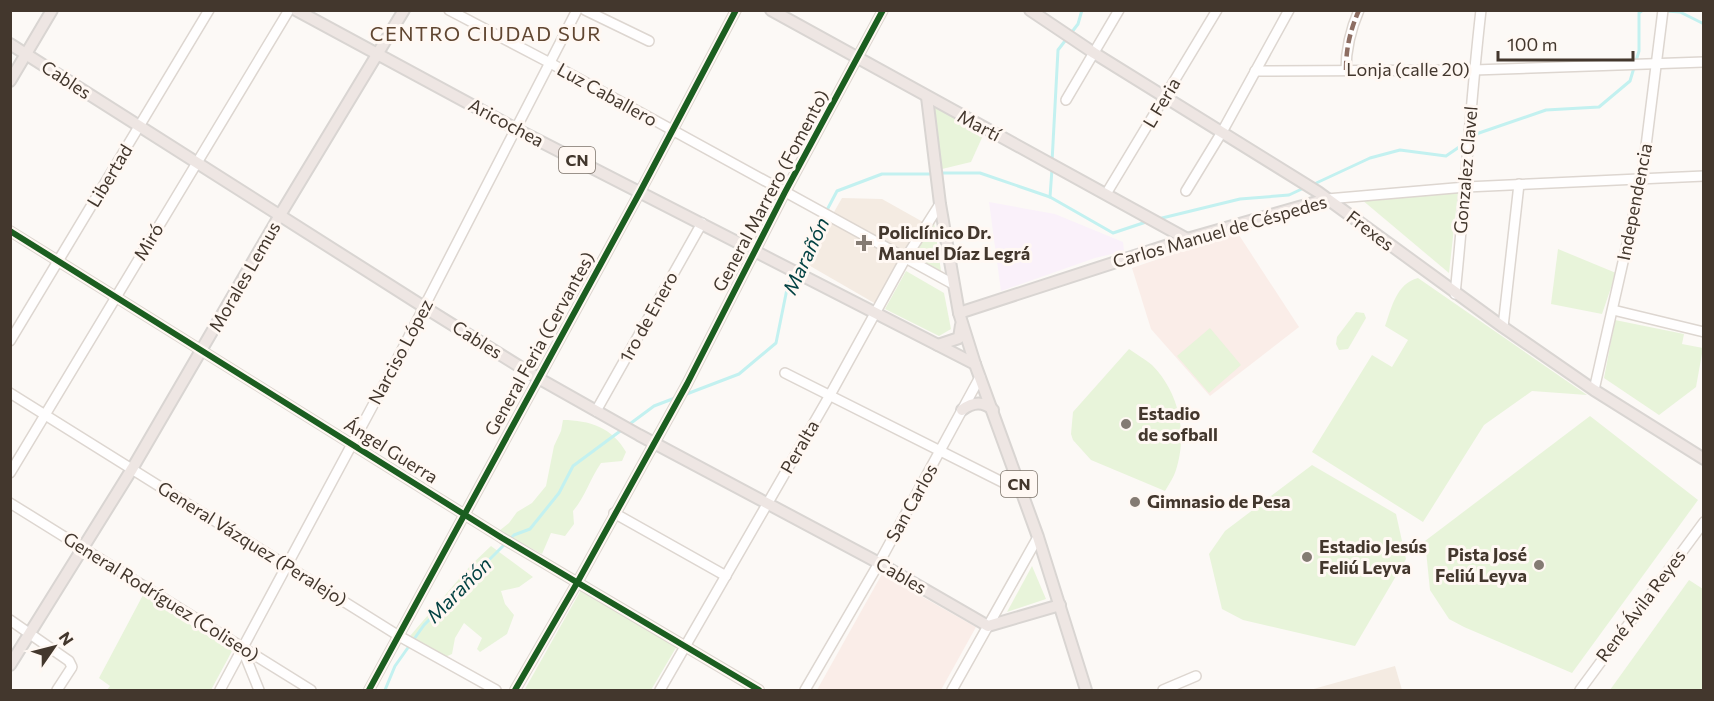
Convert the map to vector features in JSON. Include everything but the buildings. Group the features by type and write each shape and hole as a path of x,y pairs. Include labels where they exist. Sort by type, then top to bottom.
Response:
{"main road":[{"path":"10,81 52,10"},
{"name":"Aricochea","path":"296,10 516,129 975,364"},
{"name":"Morales Lemus","path":"10,665 132,469 280,215 404,10"},
{"name":"Martí","path":"771,10 1187,238"},
{"name":"Frexes","path":"1030,10 1094,53 1317,192 1455,294 1594,390 1702,459"},
{"name":"Cables","path":"10,44 538,378 639,435 879,563 988,626"},
{"name":"CN","path":"927,97 940,204 961,318 975,364 1038,537 1086,690"},
{"name":"Carlos Manuel de Céspedes","path":"961,318 1187,238 1327,199"},
{"path":"1158,248 1166,227"},
{"path":"938,345 959,338 961,318"},
{"path":"962,410 972,404 980,403 993,410"},
{"path":"988,626 1060,605"}],"street":[{"name":"Libertad","path":"10,341 209,10"},
{"name":"Miró","path":"10,473 289,10"},
{"name":"Luz Caballero","path":"449,10 953,284"},
{"name":"Narciso López","path":"220,690 424,308 577,10"},
{"path":"585,10 649,41"},
{"name":"General Feria (Cervantes)","path":"369,690 640,192 736,10"},
{"name":"General Marrero (Fomento)","path":"654,443 883,10"},
{"path":"1066,100 1119,10"},
{"name":"L Feria","path":"1106,194 1216,10"},
{"path":"1186,191 1222,132 1289,10"},
{"path":"1346,70 1350,31 1359,10"},
{"name":"Gonzalez Clavel","path":"1455,294 1481,10"},
{"name":"Independencia","path":"1594,390 1642,178 1663,10"},
{"name":"Lonja (calle 20)","path":"1256,71 1474,70 1704,62"},
{"name":"Carlos Manuel de Céspedes","path":"1327,199 1466,187 1704,176"},
{"path":"1503,327 1519,184"},
{"name":"Peralta","path":"660,690 830,395 905,259 940,204"},
{"name":"1ro de Enero","path":"596,411 702,223"},
{"name":"Ángel Guerra","path":"10,231 502,538 759,690"},
{"path":"1613,310 1704,332"},
{"path":"785,373 1022,492"},
{"name":"San Carlos","path":"805,690 879,563 980,377"},
{"name":"General Vázquez (Peralejo)","path":"10,393 399,636 496,690"},
{"path":"515,690 654,443"},
{"name":"General Rodríguez (Coliseo)","path":"10,503 311,690"},
{"path":"614,513 726,576"},
{"name":"René Ávila Reyes","path":"1580,690 1704,522"},
{"path":"952,690 1038,537"},
{"path":"10,620 69,661 72,667 57,690"},
{"path":"242,648 259,690"},
{"path":"1163,690 1196,676"}],"shaded area":[{"name":"Policlínico Dr. Manuel Díaz Legrá","path":"842,198 882,199 923,222 876,304 805,263"},
{"path":"989,202 1055,214 1123,242 1124,251 1095,258 1001,291"},
{"path":"1237,232 1299,327 1210,396 1151,329 1132,268"},
{"path":"882,574 976,627 941,690 817,690"},
{"path":"1395,666 1402,690 1310,690"}],"green space":[{"path":"933,106 985,131 971,162 942,169"},
{"path":"1458,192 1449,273 1361,199"},
{"path":"934,222 941,271 912,256"},
{"path":"1558,249 1616,273 1602,314 1551,304"},
{"path":"906,271 944,293 951,329 939,336 885,309"},
{"path":"1418,278 1587,395 1532,391 1484,425 1423,522 1312,452 1372,355 1392,367 1408,340 1385,326 1400,291 1405,285"},
{"path":"1356,312 1364,313 1366,318 1348,349 1339,350 1336,344 1337,337"},
{"path":"1615,320 1684,334 1682,344 1703,348 1696,387 1659,415 1604,378"},
{"path":"1210,328 1241,365 1209,393 1177,356"},
{"name":"Estadio de sofball","path":"1129,349 1152,365 1161,376 1169,388 1179,414 1180,456 1175,473 1165,491 1091,460 1073,440 1071,434 1073,412"},
{"name":"Pista José Feliú Leyva","path":"1590,416 1698,500 1572,673 1449,619 1430,590 1425,541"},
{"path":"563,420 591,424 607,431 626,452 622,461 601,463 573,511 574,524 565,536 551,533 542,554 499,531 517,512 532,503 546,486 554,446"},
{"name":"Estadio Jesús Feliú Leyva","path":"1312,465 1396,514 1406,559 1355,646 1243,620 1222,609 1209,554 1225,531"},
{"path":"491,546 533,577 519,587 501,591 505,604 514,615 507,634 480,652 477,649 482,638 464,623 455,638 452,654 445,657 410,636 471,565"},
{"path":"1032,566 1046,599 1007,612"},
{"path":"1689,580 1703,589 1703,690 1610,690"},
{"path":"581,590 677,646 651,690 525,689"},
{"path":"143,595 232,651 211,690 107,690 110,686 99,678"}],"waterway":[{"name":"Marañón","path":"1052,162 1058,50 1078,24 1082,10"},
{"path":"1470,139 1479,133 1546,110 1599,107 1630,81 1639,51 1639,13 1643,10"},
{"path":"1666,11 1680,12 1704,24"},
{"path":"1312,185 1370,158 1400,150 1446,156 1465,143"},
{"name":"Marañón","path":"1050,197 1052,169"},
{"name":"Marañón","path":"940,173 980,173 1050,197 1113,233 1149,221"},
{"name":"Marañón","path":"684,395 739,374 776,343 788,284 837,191 882,174 933,174"},
{"path":"1158,219 1240,199 1289,195 1306,187"},
{"name":"Marañón","path":"385,690 395,666 424,625 514,535 530,529 559,493 573,466 654,406 675,398"}],"marked path":[{"path":"1346,70 1349,40 1359,10"}],"cycle path":[{"path":"369,690 640,192 736,10"},
{"path":"515,690 687,384 785,192 883,10"},
{"path":"10,231 502,538 759,690"}],"place":[{"name":"Policlínico Dr. Manuel Díaz Legrá","path":"864,243"},
{"name":"Estadio de sofball","path":"1126,424"},
{"name":"Gimnasio de Pesa","path":"1135,502"},
{"name":"Estadio Jesús Feliú Leyva","path":"1307,557"},
{"name":"Pista José Feliú Leyva","path":"1539,565"}],"district":[{"name":"CENTRO CIUDAD SUR","path":"486,34"}]}
